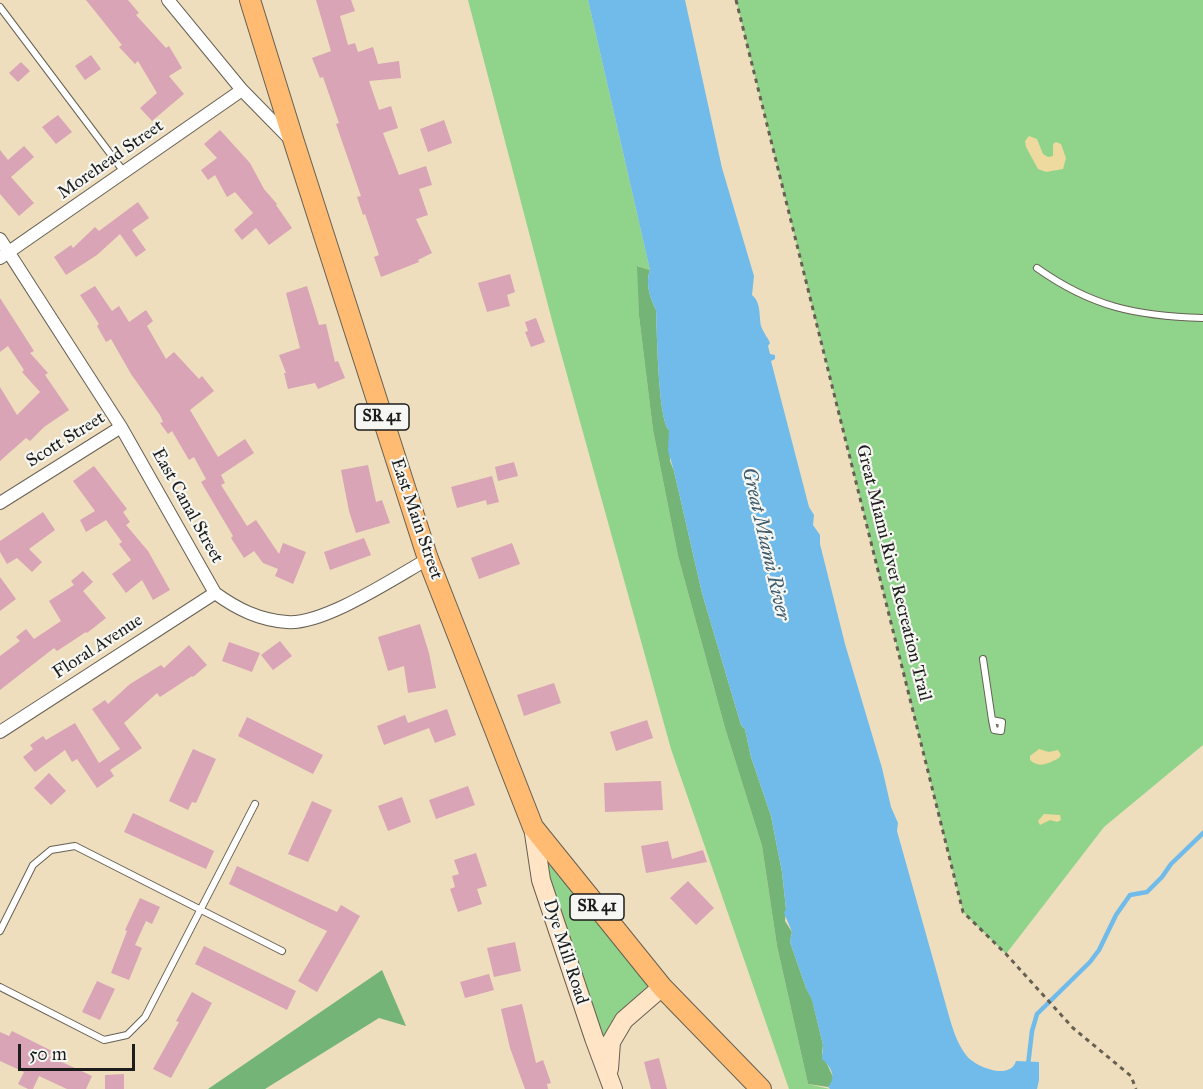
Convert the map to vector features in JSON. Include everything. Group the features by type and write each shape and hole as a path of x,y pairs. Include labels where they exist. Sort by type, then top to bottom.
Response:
{"main road":[{"name":"East Main Street","path":"250,0 428,559 533,827"},
{"name":"SR 41","path":"533,827 662,987 761,1089"}],"street":[{"path":"168,0 242,90 294,142"},
{"name":"Morehead Street","path":"5,255 242,90"},
{"name":"East Canal Street","path":"0,239 5,255 121,427 215,593 239,610 262,618 289,622 314,618 354,600 428,559"},
{"name":"Scott Street","path":"0,503 121,427"},
{"name":"Floral Avenue","path":"0,732 215,593"},
{"name":"Dye Mill Road","path":"533,827 541,880 594,1038 611,1081"},
{"name":"Dye Mill Road","path":"611,1081 611,1042 624,1020 662,987"}],"lane":[{"path":"0,7 124,173"},
{"path":"1037,267 1059,283 1108,306 1128,312 1203,318"},
{"path":"983,659 992,720"},
{"path":"0,987 104,1040 127,1035 145,1017 255,804"},
{"path":"0,931 33,865 51,850 75,846 282,951"}],"path":[{"name":"Great Miami River Recreation Trail","path":"736,0 963,912 1074,1028 1131,1076 1136,1089"}],"green space":[{"path":"468,0 588,0 650,270 638,266 639,316 653,430 678,556 725,728 762,846 777,946 808,1084 830,1089 789,1089 671,749 554,328"},
{"path":"736,0 1203,0 1203,745 1104,827 1006,954 963,912"},
{"path":"637,266 650,270 648,285 656,310 660,393 665,423 669,430 670,461 702,593 771,816 782,872 785,921 792,932 790,942 812,999 823,1045 822,1053 833,1077 833,1082 828,1087 808,1084 777,946 762,846 725,728 678,556 653,430 639,316"},
{"path":"533,827 662,987 624,1020 608,1073"},
{"path":"382,970 406,1026 379,1018 265,1089 208,1089"}],"sand":[{"path":"1029,136 1037,139 1043,154 1048,157 1053,156 1053,144 1056,142 1061,144 1066,158 1063,169 1046,172 1038,169 1026,147 1025,141"},
{"path":"1039,749 1049,752 1058,750 1061,755 1048,763 1037,764 1030,760 1030,756"},
{"path":"1044,814 1060,815 1061,820 1057,822 1050,820 1040,825 1038,821"}],"water":[{"name":"Great Miami River","path":"588,0 685,0 722,168 754,276 752,295 758,305 761,326 770,343 768,346 770,354 775,355 775,359 771,361 809,507 814,515 813,525 820,535 820,544 845,644 882,768 891,807 898,823 897,831 952,1026 966,1055 970,1060 984,1067 1000,1071 1012,1067 1016,1061 1039,1062 1037,1089 830,1089 828,1087 832,1080 832,1072 822,1059 823,1045 812,1000 790,942 792,932 784,913 786,909 782,872 771,816 702,593 668,451 669,430 665,423 660,393 656,310 648,285 650,270"}],"building":[{"path":"86,0 128,0 139,13 136,15 166,48 169,46 182,68 169,76 184,94 152,121 140,108 157,93 138,61 135,64 119,47 122,45"},
{"path":"316,0 351,0 355,11 340,16 348,45 355,43 358,52 373,47 378,64 399,61 401,78 369,81 379,110 391,106 398,128 383,133 399,175 426,166 432,185 419,189 428,215 416,219 432,253 418,260 419,262 381,277 374,257 379,255 357,197 361,196 336,124 339,123 323,77 320,78 312,58 331,51"},
{"path":"91,55 101,69 85,80 75,66"},
{"path":"21,62 30,71 18,82 9,73"},
{"path":"58,115 72,132 56,144 42,127"},
{"path":"444,120 452,143 428,152 420,129"},
{"path":"220,130 250,163 264,189 277,204 292,228 269,245 256,228 242,240 234,230 253,213 235,192 227,197 215,175 208,180 201,170 217,158 204,144"},
{"path":"24,146 34,157 11,177 34,203 19,216 0,194 0,150 8,160"},
{"path":"138,202 149,218 132,230 146,250 136,257 120,234 97,255 66,275 54,257 71,245 73,248 95,227 99,231"},
{"path":"510,274 515,292 507,295 510,306 487,312 478,283"},
{"path":"95,286 112,311 119,306 129,322 146,310 153,321 147,326 166,359 174,352 199,379 202,376 214,391 190,410 218,457 245,439 254,453 221,475 225,483 221,485 247,526 256,520 279,554 283,543 306,552 293,584 275,576 278,569 263,563 254,551 244,558 201,482 206,479 194,457 189,460 172,431 168,434 160,423 163,422 160,415 131,374 111,339 106,342 97,326 99,324 80,295"},
{"path":"307,286 319,325 326,324 335,362 338,361 345,378 318,389 315,383 288,389 284,373 286,373 279,355 300,348 286,293"},
{"path":"0,298 34,351 30,353 48,373 45,375 69,410 44,427 30,441 26,438 0,461 0,387 17,415 40,392 22,372 24,370 8,346 0,352"},
{"path":"536,318 545,342 531,347 525,332 528,331 525,322"},
{"path":"514,462 518,476 498,481 495,467"},
{"path":"368,465 376,502 382,500 390,523 356,533 341,470"},
{"path":"94,466 127,509 123,512 130,522 126,525 148,551 170,590 153,600 142,580 126,593 112,574 131,560 119,544 122,542 106,520 86,532 80,520 95,511 73,481"},
{"path":"492,476 499,502 487,505 486,500 457,508 451,487"},
{"path":"43,512 55,530 29,549 42,562 32,572 17,558 7,564 0,552 0,541"},
{"path":"364,538 371,555 330,570 324,552"},
{"path":"512,543 520,564 479,579 471,558"},
{"path":"83,571 93,582 83,591 106,618 87,633 57,651 54,648 0,690 0,656 20,641 16,637 26,629 34,639 61,621 49,601 74,585 71,581"},
{"path":"0,577 16,599 0,611"},
{"path":"420,624 436,688 408,693 404,666 388,671 378,637"},
{"path":"280,641 292,656 273,670 261,655"},
{"path":"229,642 260,653 252,672 222,661"},
{"path":"189,645 207,665 193,677 160,697 157,693 124,723 142,748 110,770 114,776 97,788 77,759 72,762 65,750 35,772 23,757 33,749 30,745 43,736 46,740 75,723 99,763 120,749 92,709 105,700 108,704 130,684 161,665 164,668"},
{"path":"554,683 561,703 524,716 517,695"},
{"path":"447,709 456,735 435,743 429,728 384,745 377,726 405,715 408,723"},
{"path":"247,717 323,755 313,774 238,736"},
{"path":"647,720 653,738 616,751 610,732"},
{"path":"193,749 216,759 196,803 192,802 188,810 169,801"},
{"path":"49,773 66,791 51,805 34,788"},
{"path":"661,781 663,810 605,812 604,783"},
{"path":"468,786 475,805 436,819 429,800"},
{"path":"402,797 411,822 388,831 378,806"},
{"path":"312,801 332,810 308,862 288,854"},
{"path":"133,813 214,851 206,869 124,832"},
{"path":"668,841 672,859 703,850 707,862 646,873 641,846"},
{"path":"476,853 487,886 477,889 482,904 458,912 450,889 455,887 452,876 459,874 454,860"},
{"path":"237,866 337,912 341,905 360,916 317,992 298,981 327,931 229,884"},
{"path":"688,881 714,908 696,925 670,898"},
{"path":"140,898 160,907 152,924 146,921 135,945 142,948 129,980 111,973 127,931 125,930"},
{"path":"515,942 521,971 494,977 487,948"},
{"path":"204,946 296,991 287,1010 195,964"},
{"path":"489,974 494,990 465,998 460,982"},
{"path":"97,981 115,989 100,1020 82,1012"},
{"path":"192,992 212,1003 171,1078 153,1069 179,1022 176,1021"},
{"path":"522,1004 536,1063 543,1060 551,1083 547,1084 548,1089 525,1089 510,1048 501,1009"},
{"path":"12,1031 52,1051 49,1056 92,1076 86,1089 67,1089 39,1076 33,1089 18,1084 24,1072 0,1061 0,1032 9,1036"},
{"path":"659,1058 667,1089 651,1089 644,1062"},
{"path":"124,1074 124,1089 105,1089 105,1075"}],"waterway":[{"path":"1028,1065 1032,1031 1037,1014 1090,962 1130,895 1147,892 1171,864 1203,833"}]}
